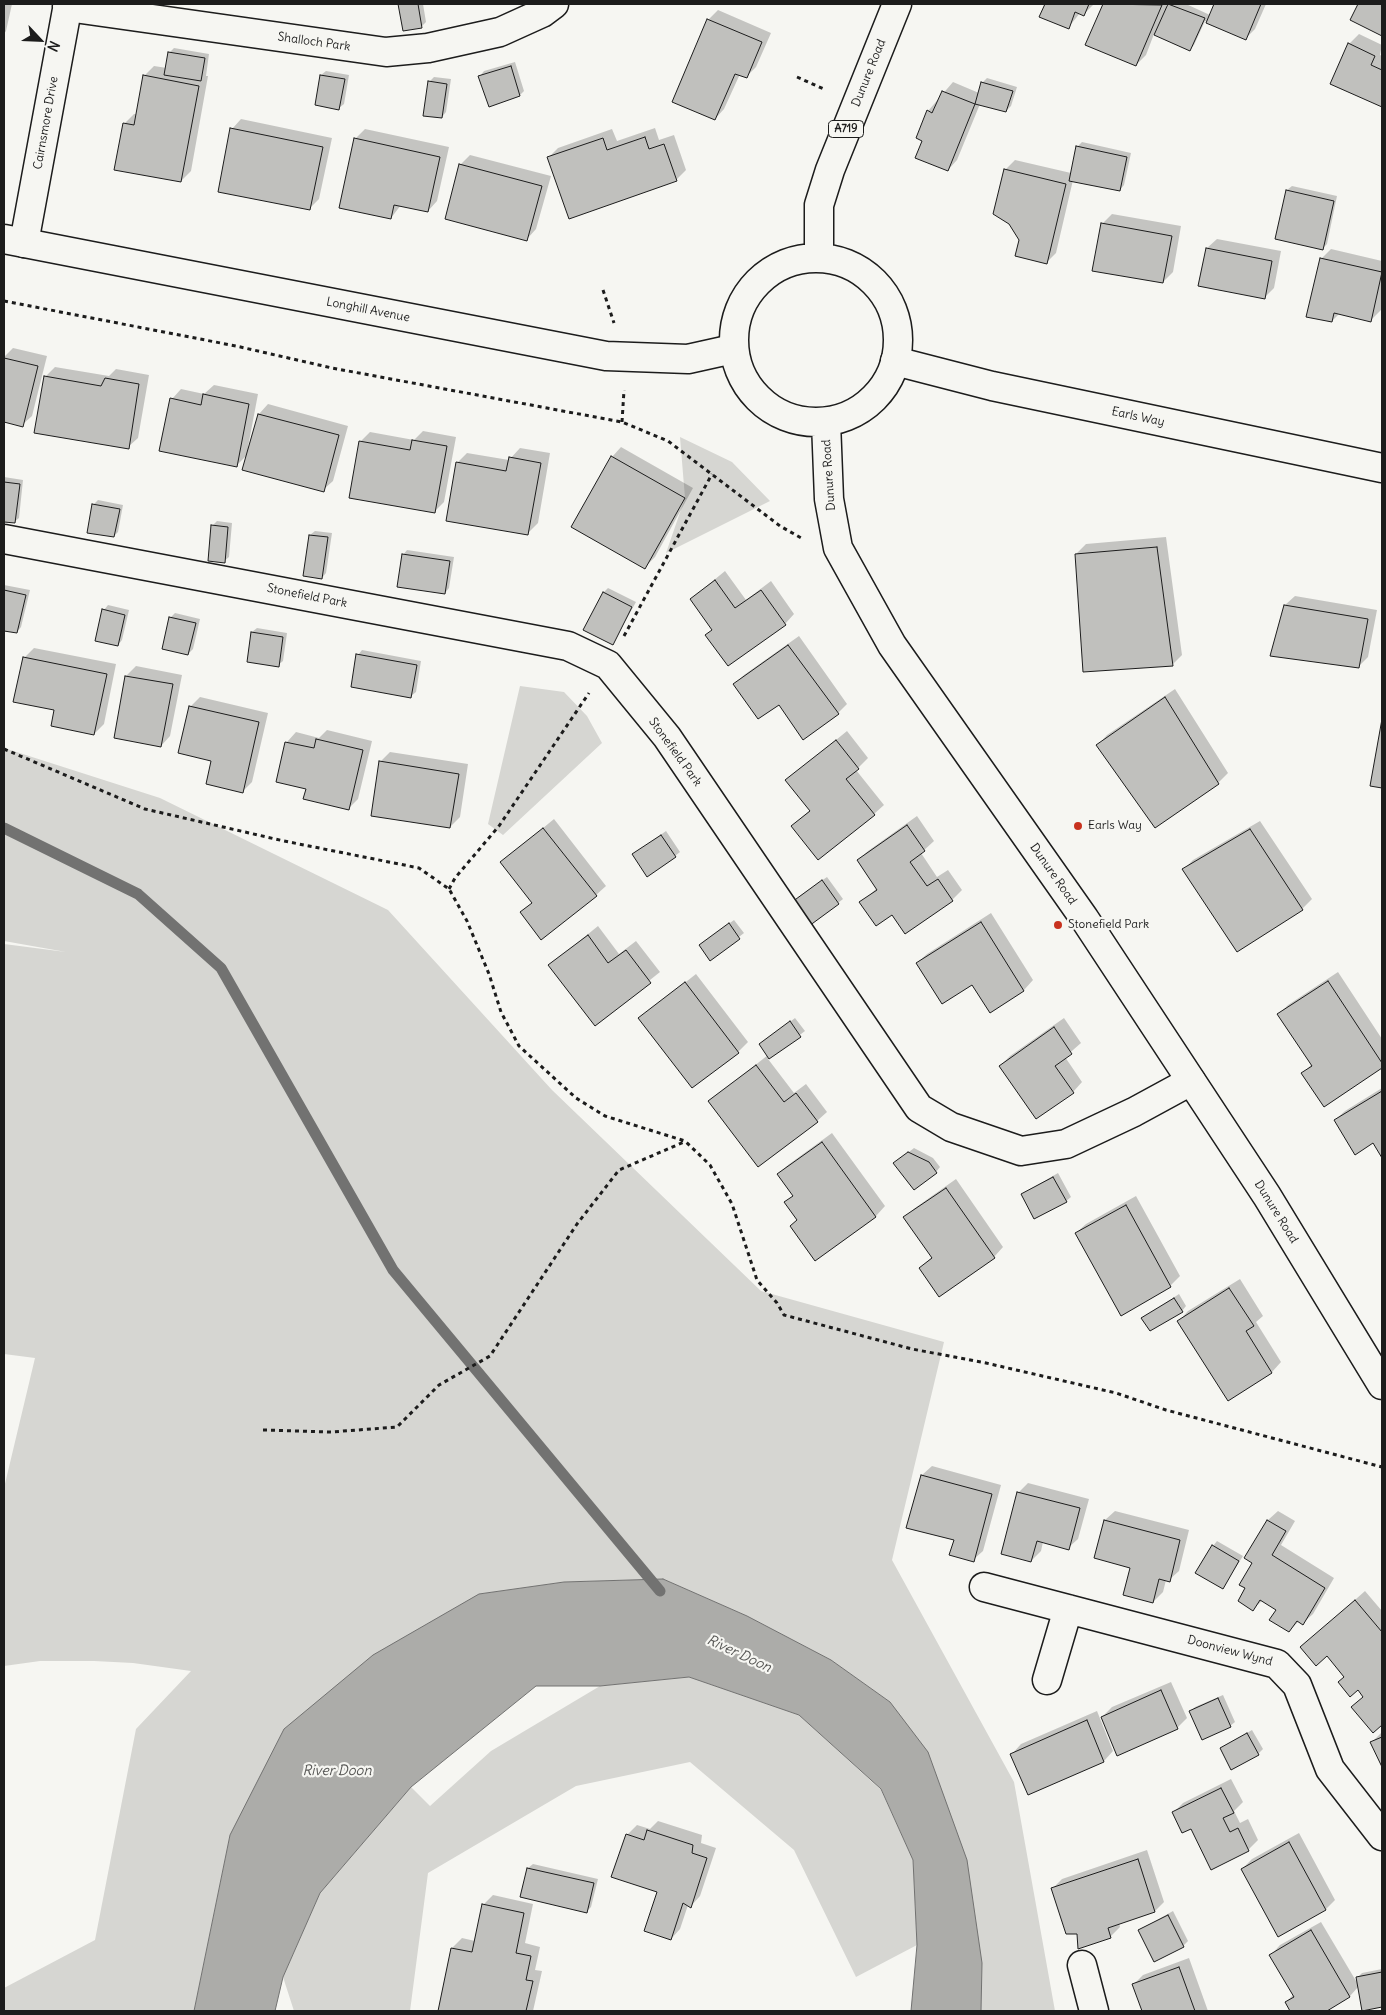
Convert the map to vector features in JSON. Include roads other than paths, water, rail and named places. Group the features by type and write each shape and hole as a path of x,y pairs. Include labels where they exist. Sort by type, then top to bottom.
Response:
{"street":[{"name":"Shalloch Park","path":"68,5 386,52 428,48 500,32 542,12 554,4"},
{"name":"Dunure Road","path":"819,258 819,205 830,170 897,4"},
{"name":"Cairnsmore Drive","path":"14,241 68,5"},
{"name":"Longhill Avenue","path":"14,241 606,356 688,359 733,349"},
{"path":"819,258 846,264 863,272 876,284 887,299 895,316 898,334 895,361 884,386 871,402 855,413 826,422 816,423 795,421 776,414 760,402 747,387 738,369 733,349 734,326 741,304 754,285 771,270 792,261 819,258"},
{"name":"Earls Way","path":"895,361 992,386 1382,468"},
{"name":"Dunure Road","path":"826,422 829,499 838,548 892,645 1084,918 1272,1204 1382,1385"},
{"name":"Stonefield Park","path":"4,539 568,646 608,665 667,737 919,1108 951,1127 1021,1151 1066,1144 1134,1112 1191,1081"},
{"name":"Doonview Wynd","path":"984,1587 1277,1664 1297,1685 1330,1769 1382,1836"},
{"path":"1047,1680 1068,1608"},
{"path":"1082,1965 1094,2011"}],"water":[{"name":"River Doon","path":"663,1579 747,1616 831,1660 890,1702 928,1752 967,1860 982,1963 981,2011 911,2011 917,1945 913,1860 881,1789 799,1715 689,1677 600,1686 536,1686 411,1787 320,1893 283,1977 275,2011 194,2011 230,1835 284,1729 373,1655 479,1594 564,1582"}],"waterway":[{"path":"4,828 138,894 221,968 393,1270 660,1591"}],"place":[{"name":"Earls Way","path":"1078,826"},
{"name":"Stonefield Park","path":"1058,925"}]}
